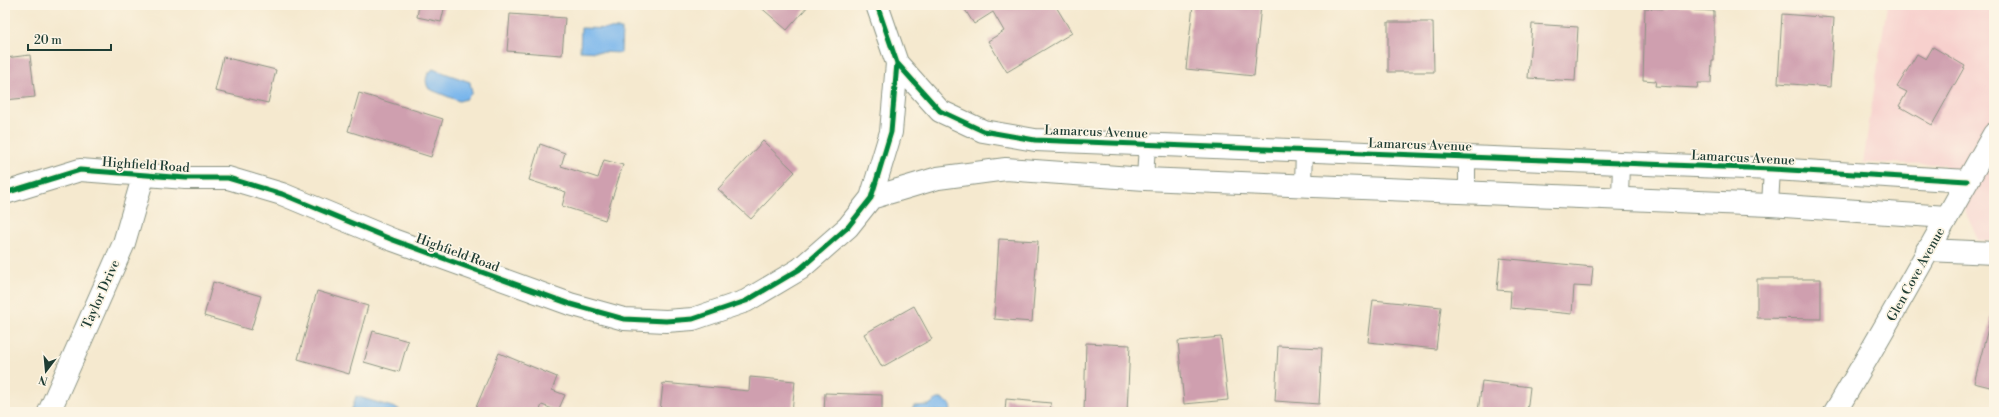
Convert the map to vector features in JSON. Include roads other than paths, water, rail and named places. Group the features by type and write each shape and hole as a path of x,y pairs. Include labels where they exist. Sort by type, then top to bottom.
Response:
{"street":[{"path":"871,198 891,132 897,63 878,5"},
{"name":"Lamarcus Avenue","path":"897,63 940,111 983,131 1035,140 1772,169 1967,181"},
{"name":"Glen Cove Avenue","path":"1834,412 1884,330 1927,250 1947,218 1994,134"},
{"path":"871,198 938,178 1006,169 1146,179 1770,205 1947,218"},
{"name":"Highfield Road","path":"5,193 80,170 186,178 228,178 282,194 393,240 570,304 624,319 666,322 693,319 746,301 800,269 848,227 871,198"},
{"name":"Taylor Drive","path":"48,412 124,243 144,174"},
{"path":"1927,250 1994,253"}],"lane":[{"path":"1146,179 1147,144"},
{"path":"1303,185 1304,150"},
{"path":"1467,157 1467,192"},
{"path":"1620,163 1620,198"},
{"path":"1770,205 1772,169"}],"water":[{"path":"581,28 622,29 621,53 580,51"},
{"path":"433,69 470,82 472,93 466,99 459,101 429,89 426,78"},
{"path":"356,396 399,409 398,412 351,412"},
{"path":"937,399 942,399 950,404 951,412 911,412 914,406 929,405"}]}
